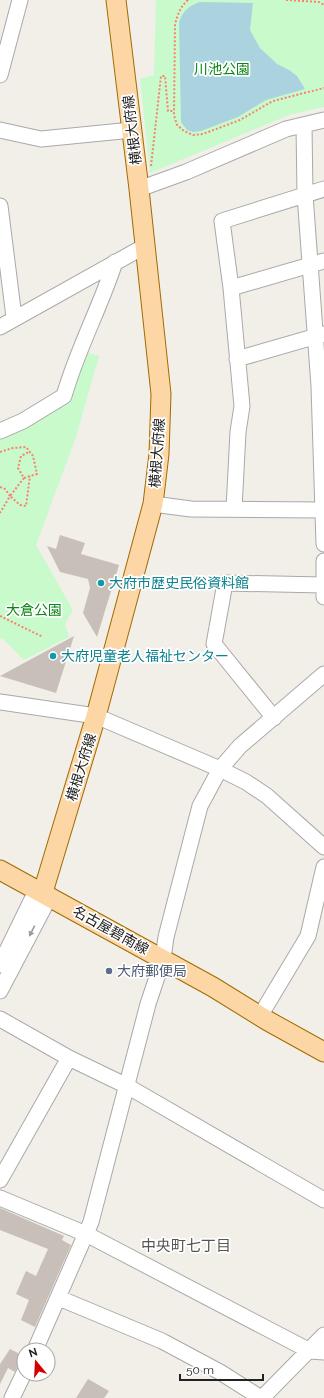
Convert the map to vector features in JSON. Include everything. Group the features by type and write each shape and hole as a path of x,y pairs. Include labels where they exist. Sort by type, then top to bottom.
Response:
{"main road":[{"name":"横根大府線","path":"44,893 96,716 153,504 159,454 161,394 137,167 116,0"},
{"name":"名古屋碧南線","path":"0,870 164,959 324,1052"}],"street":[{"path":"0,75 20,0"},
{"path":"139,189 186,172 286,129 324,120"},
{"path":"304,125 305,195 318,263 320,336 319,386 322,422 324,544"},
{"path":"0,130 41,139 132,130"},
{"path":"234,509 238,432 242,406 231,288 222,220 324,190"},
{"path":"0,206 14,318"},
{"path":"0,327 145,246"},
{"path":"0,431 24,421 64,396 78,352 109,281 115,262"},
{"path":"231,288 318,263"},
{"path":"237,359 320,336"},
{"path":"153,504 191,509 324,510"},
{"path":"274,718 214,644 225,583 324,591 324,561"},
{"path":"39,1342 91,1222 148,1004 164,959 166,937 200,806 220,770 240,746 324,674"},
{"path":"0,702 96,716 220,770 246,782 267,796 324,847"},
{"path":"260,1016 308,936 324,867"},
{"path":"0,965 44,893"},
{"path":"0,991 44,893"},
{"path":"0,1020 70,1058 127,1086 324,1200"},
{"path":"0,1180 70,1058"},
{"path":"0,1198 86,1234 317,1352"},
{"path":"59,1298 162,1341 220,1372 261,1398 317,1352 324,1335"},
{"path":"12,1398 20,1382"}],"path":[{"path":"188,0 183,4 178,14 176,24 174,111 175,120 184,131 192,134 203,134 240,120 273,101 324,88"},
{"path":"286,0 319,2 324,5"},
{"path":"137,167 152,166 161,76 165,76 168,111 174,111"},
{"path":"0,452 26,447 33,456 37,474 24,478 10,496 0,513"},
{"path":"24,478 18,468 21,456 30,452"},
{"path":"0,487 5,489 20,505 26,506 30,476"},
{"path":"0,616 43,637"}],"green space":[{"name":"川池公園","path":"156,0 324,0 324,107 289,115 150,173 140,79 154,75"},
{"name":"大倉公園","path":"82,351 99,356 76,437 36,545 73,610 65,624 69,637 24,660 3,639 0,638 0,436 52,406 72,401"}],"water":[{"path":"200,2 253,3 250,30 260,48 277,64 297,76 305,89 266,100 238,117 201,131 193,132 187,130 181,122 179,22 186,9"}],"building":[{"name":"大府市歴史民俗資料館","path":"60,535 85,543 81,554 119,565 97,637 83,613 90,588 88,579 60,572 47,546 56,549"},
{"name":"大府児童老人福祉センター","path":"74,636 56,693 0,676"},
{"path":"0,1208 64,1236 62,1240 71,1245 35,1327 21,1320 29,1300 16,1294 26,1271 36,1276 48,1249 0,1230"},
{"path":"10,1349 16,1352 15,1372 8,1368 0,1384 0,1364"},
{"path":"88,1379 109,1391 104,1398 76,1398"}],"place":[{"name":"大府市歴史民俗資料館","path":"101,583"},
{"name":"大府児童老人福祉センター","path":"53,656"},
{"name":"大府郵便局","path":"109,971"}],"district":[{"name":"中央町七丁目","path":"186,1246"}]}
